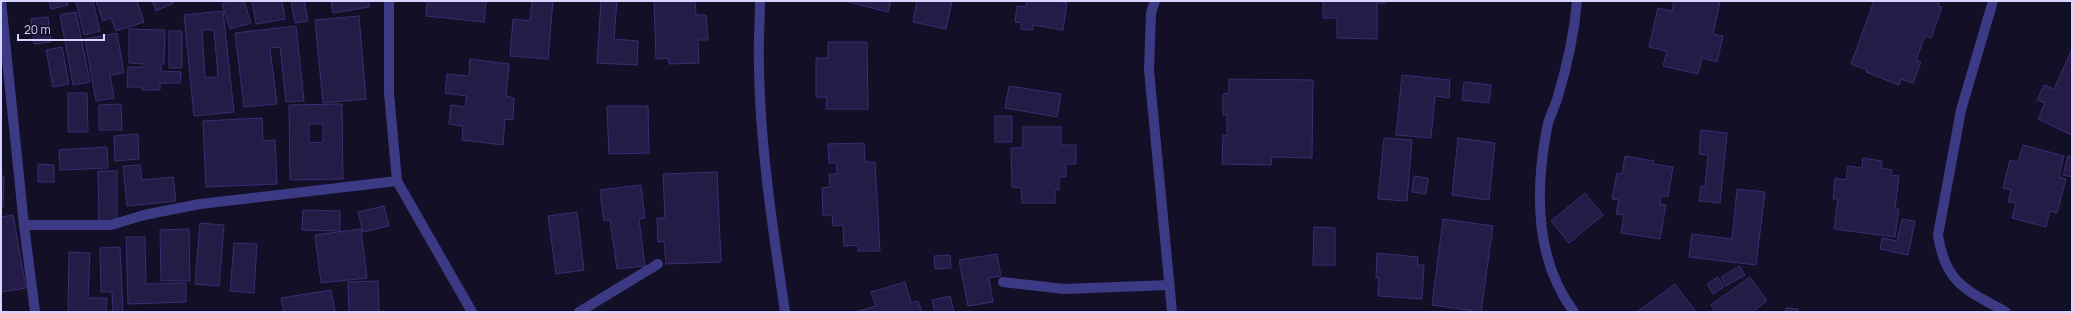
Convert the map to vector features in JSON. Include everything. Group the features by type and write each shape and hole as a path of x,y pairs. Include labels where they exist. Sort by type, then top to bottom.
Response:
{"street":[{"path":"1,1 24,224 35,312"},
{"path":"389,1 389,94 397,181 472,312"},
{"path":"760,1 759,65 763,130 771,218 785,312"},
{"path":"1155,1 1152,13 1149,70 1172,312"},
{"path":"1574,312 1563,298 1554,279 1542,228 1539,186 1547,126 1558,97 1574,36 1577,1"},
{"path":"1993,1 1961,110 1938,235 1941,255 1950,274 1964,288 2006,312"},
{"path":"24,224 111,225 144,215 200,204 397,181"},
{"path":"579,312 658,264"},
{"path":"1003,282 1064,289 1170,285"}],"building":[{"path":"49,1 67,1 68,5 51,9"},
{"path":"76,1 93,1 100,31 84,35"},
{"path":"96,1 137,1 144,22 116,31 111,18 103,21"},
{"path":"152,1 173,1 174,3 156,11"},
{"path":"231,1 244,1 251,23 230,29 222,4"},
{"path":"252,1 282,1 285,19 256,24"},
{"path":"291,1 304,1 308,21 295,23"},
{"path":"331,1 369,1 369,7 333,13"},
{"path":"427,1 486,1 484,22 426,16"},
{"path":"532,1 553,1 548,59 510,56 513,19 530,21"},
{"path":"601,1 617,1 614,39 638,41 637,65 597,63"},
{"path":"654,1 695,1 696,15 706,15 708,40 698,40 699,63 669,64 668,58 656,59"},
{"path":"845,1 891,1 888,12"},
{"path":"917,1 952,1 946,29 913,22"},
{"path":"1027,1 1057,1 1067,3 1063,30 1033,25 1033,30 1021,29 1021,23 1015,22 1017,6 1026,7"},
{"path":"1323,1 1385,1 1385,3 1377,3 1377,39 1337,38 1337,18 1323,18"},
{"path":"1674,1 1720,1 1713,34 1723,36 1717,62 1702,58 1698,74 1663,66 1667,51 1649,47 1658,8 1672,11"},
{"path":"1874,1 1940,1 1938,6 1942,7 1931,38 1925,36 1916,60 1921,62 1913,83 1901,79 1899,85 1866,72 1867,70 1851,64"},
{"path":"223,11 234,112 194,116 184,15","holes":["202,30 214,30 218,77 205,78"]},
{"path":"76,12 90,82 73,85 60,15"},
{"path":"359,16 366,99 323,103 315,20"},
{"path":"48,17 51,42 34,44 31,19"},
{"path":"296,26 304,101 286,102 280,47 270,48 277,104 244,107 235,33"},
{"path":"129,29 165,30 164,64 161,64 161,71 181,72 180,83 160,83 160,90 142,90 143,87 127,87 128,67 144,67 144,64 129,63"},
{"path":"169,31 182,31 182,68 169,68"},
{"path":"117,33 124,73 110,75 114,98 96,101 85,39"},
{"path":"828,42 867,42 868,109 826,109 827,97 816,97 816,58 828,58"},
{"path":"62,47 69,84 53,87 46,50"},
{"path":"2072,49 2072,135 2038,119 2045,103 2037,100 2044,85 2054,89"},
{"path":"470,59 509,64 506,96 514,98 513,120 505,119 503,145 462,140 463,126 449,124 451,105 465,107 467,96 445,93 447,74 469,76"},
{"path":"1402,75 1450,80 1449,98 1435,96 1431,138 1396,135"},
{"path":"1229,79 1313,80 1312,158 1272,157 1271,165 1222,164 1223,135 1227,136 1227,115 1223,115 1223,94 1229,93"},
{"path":"1464,82 1491,85 1489,103 1462,100"},
{"path":"1009,86 1061,94 1057,117 1005,108"},
{"path":"68,93 87,93 88,132 68,132"},
{"path":"121,104 122,130 99,130 99,105"},
{"path":"342,104 343,179 290,180 289,105","holes":["309,124 323,124 323,142 309,143"]},
{"path":"607,106 648,106 649,153 609,154"},
{"path":"995,116 1012,116 1012,142 995,142"},
{"path":"262,118 263,141 275,140 277,184 206,187 203,121"},
{"path":"1023,127 1061,127 1061,145 1076,145 1076,164 1066,164 1066,177 1059,177 1059,190 1055,190 1055,203 1022,203 1021,188 1012,187 1011,148 1023,148"},
{"path":"1701,130 1727,133 1720,203 1699,201 1701,186 1705,187 1708,155 1699,154"},
{"path":"138,134 139,159 115,161 114,136"},
{"path":"1384,138 1412,140 1407,201 1378,199"},
{"path":"1458,138 1495,143 1489,200 1452,195"},
{"path":"864,143 865,162 875,162 880,251 858,251 858,245 844,246 843,225 833,226 832,215 823,215 822,188 830,187 829,174 837,174 836,163 829,163 828,144"},
{"path":"2023,145 2064,156 2059,177 2066,179 2057,213 2050,211 2046,227 2012,218 2016,203 2008,202 2011,190 2003,188 2010,160 2018,162"},
{"path":"107,147 108,168 60,170 59,150"},
{"path":"1625,156 1654,161 1653,164 1673,167 1668,197 1661,196 1660,204 1666,205 1660,239 1621,233 1624,215 1616,214 1619,200 1612,199 1617,173 1622,174"},
{"path":"2068,156 2072,157 2072,177 2063,175"},
{"path":"1863,158 1882,161 1881,168 1892,170 1891,175 1899,176 1895,209 1899,209 1895,237 1834,229 1838,199 1833,199 1835,178 1846,180 1848,166 1862,168"},
{"path":"38,164 54,165 54,182 38,182"},
{"path":"140,165 142,180 173,177 176,201 127,206 123,166"},
{"path":"98,171 117,171 117,221 99,220"},
{"path":"717,172 721,262 666,264 664,241 658,242 657,218 665,218 663,174"},
{"path":"1,176 4,176 3,207 1,207"},
{"path":"1414,176 1428,178 1426,194 1412,192"},
{"path":"641,185 645,218 639,219 645,266 617,269 610,220 604,221 600,190"},
{"path":"1737,189 1765,192 1756,265 1689,257 1692,234 1732,239"},
{"path":"1585,193 1603,215 1569,243 1551,221"},
{"path":"384,206 389,226 363,232 358,212"},
{"path":"303,210 340,211 340,231 302,230"},
{"path":"577,212 584,270 556,274 548,216"},
{"path":"13,215 26,288 1,292 1,217"},
{"path":"1443,219 1493,226 1481,312 1432,305"},
{"path":"1902,219 1915,221 1908,255 1880,249 1882,238 1897,241"},
{"path":"200,223 224,225 219,286 195,284"},
{"path":"1314,227 1335,228 1335,265 1313,265"},
{"path":"189,229 190,281 161,281 160,230"},
{"path":"361,229 367,278 321,283 315,235"},
{"path":"126,237 145,237 146,284 186,283 186,302 128,304"},
{"path":"234,243 257,244 254,293 230,291"},
{"path":"120,247 123,312 113,312 112,292 101,292 100,248"},
{"path":"69,252 90,253 88,298 107,298 106,312 68,312"},
{"path":"1377,253 1418,257 1417,265 1424,265 1422,299 1378,296 1379,278 1376,278"},
{"path":"997,254 1001,276 989,278 993,302 968,306 959,260"},
{"path":"950,255 951,268 935,269 934,256"},
{"path":"1740,266 1745,275 1726,286 1721,277"},
{"path":"1718,277 1724,287 1713,294 1707,284"},
{"path":"1750,277 1767,301 1752,312 1715,312 1711,305"},
{"path":"378,281 379,311 349,312 348,282"},
{"path":"905,282 911,303 918,301 922,312 855,312 876,306 871,292"},
{"path":"1675,284 1696,312 1637,312"},
{"path":"331,290 335,312 284,312 281,298"},
{"path":"950,296 954,312 935,312 932,300"},
{"path":"1786,308 1798,309 1798,312 1785,312"}]}
